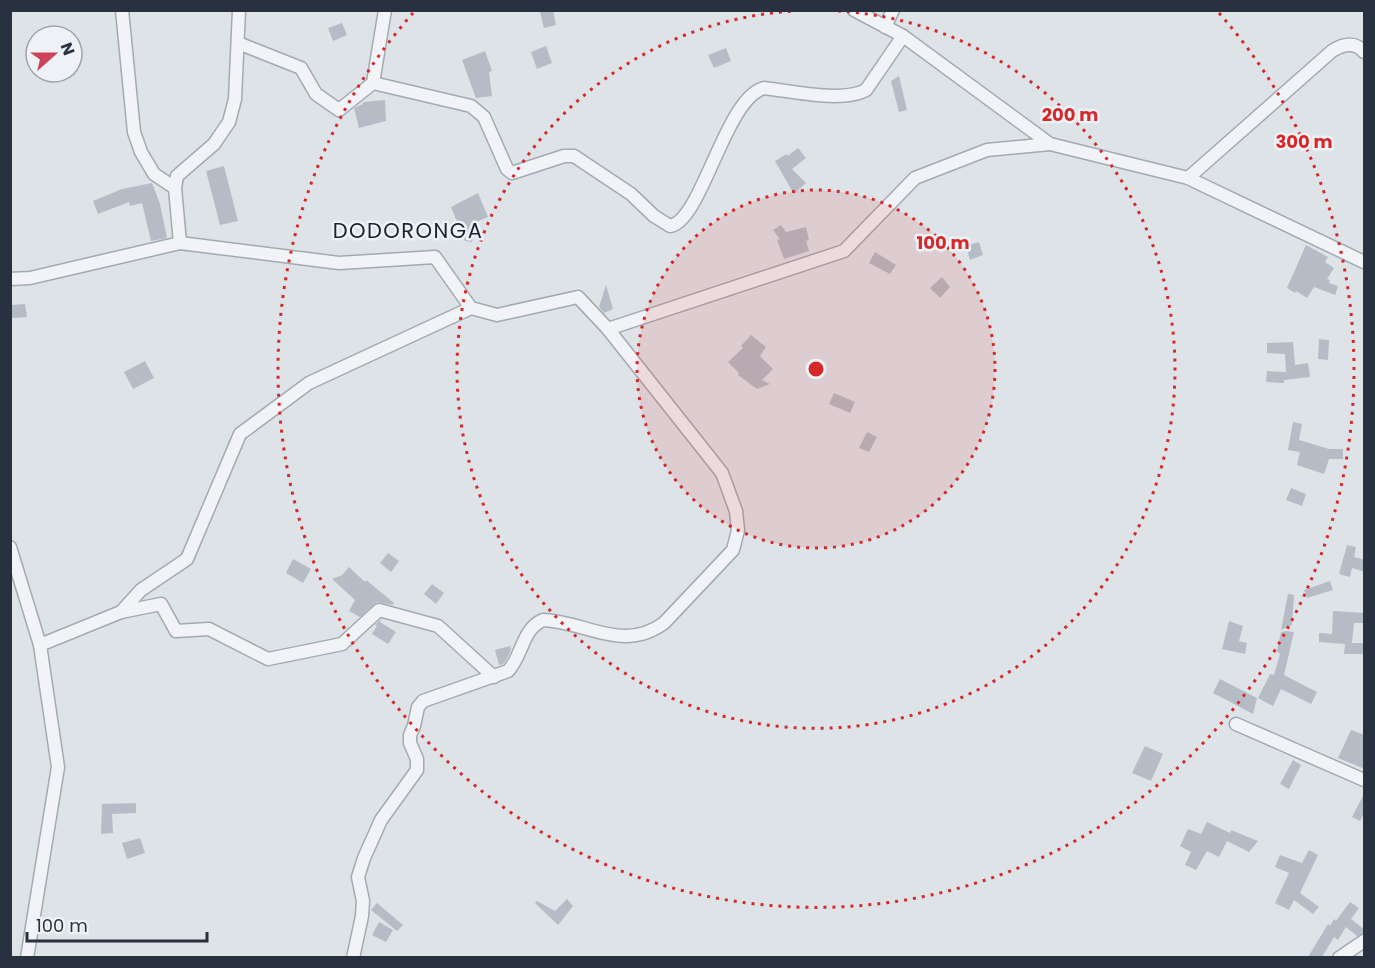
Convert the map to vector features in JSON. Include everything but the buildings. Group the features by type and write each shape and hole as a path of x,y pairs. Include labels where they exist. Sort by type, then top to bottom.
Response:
{"street":[{"path":"122,10 134,132 141,152 154,174 175,188"},
{"path":"180,243 175,188 177,176 214,144 229,122 235,99 239,10"},
{"path":"238,44 301,68 316,94 339,110 373,83 385,10"},
{"path":"854,10 903,36 1050,144"},
{"path":"885,27 893,10"},
{"path":"373,83 471,106 484,117 507,169 512,173 564,156 574,156 631,194 654,216 670,226 676,225 694,202 733,121 756,90 764,87 841,97 858,94 866,90 903,36"},
{"path":"1188,178 1332,51 1350,44 1360,47 1365,52"},
{"path":"608,329 844,250 915,178 987,150 1050,144 1188,178 1365,262"},
{"path":"10,279 30,278 180,243 339,263 435,257 471,308 497,315 578,297 608,329 722,473 736,511 738,530 733,550 654,631 626,637 543,620 531,627 516,663 508,671 430,698 418,707 410,735 410,743 417,759 417,770 381,820 358,877 363,901 353,957"},
{"path":"121,612 141,590 187,559 240,434 309,383 471,308"},
{"path":"10,547 40,645 58,766 27,957"},
{"path":"40,645 121,612 161,604 176,631 209,629 268,659 342,644 379,610 438,626 495,677"},
{"path":"1236,724 1365,780"},
{"path":"1339,957 1365,941"}],"district":[{"name":"DODORONGA","path":"408,230"}]}
